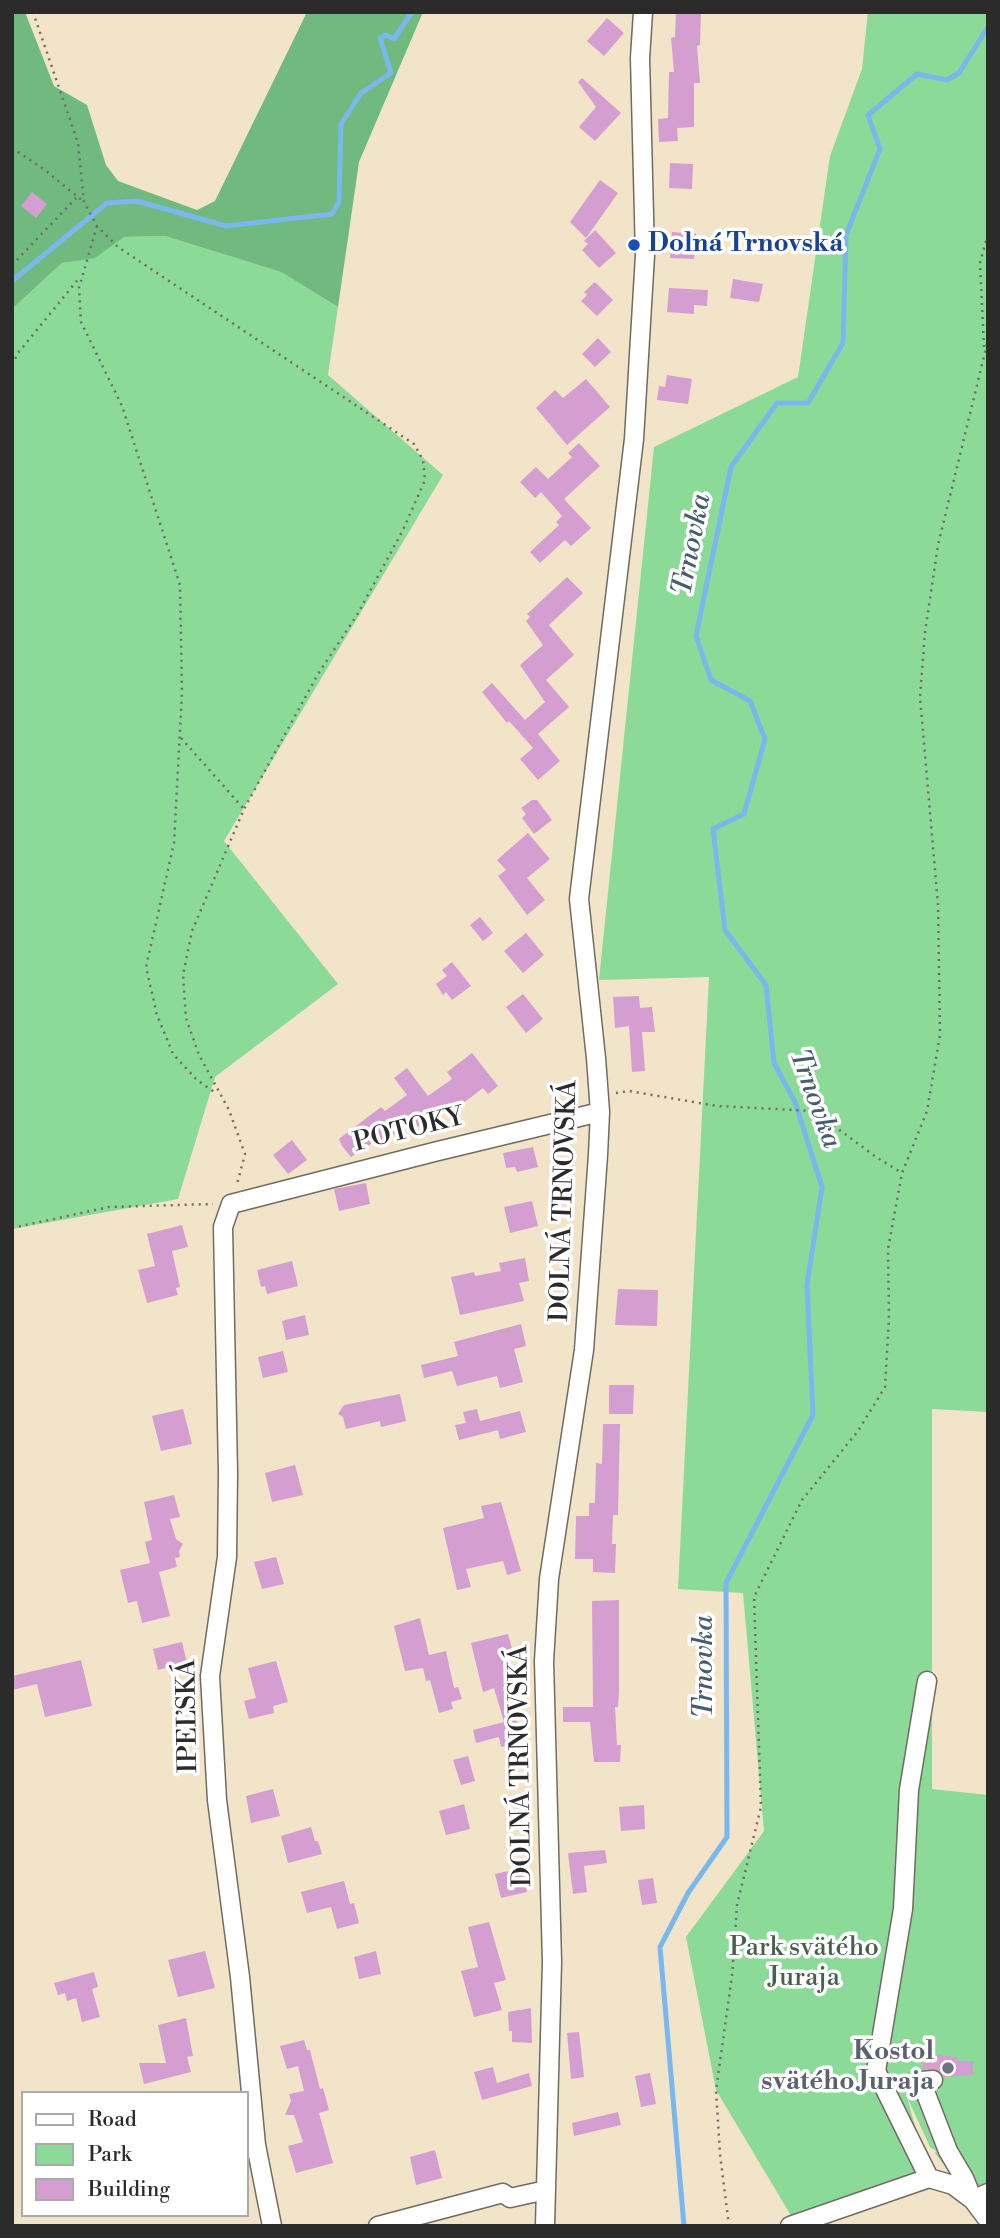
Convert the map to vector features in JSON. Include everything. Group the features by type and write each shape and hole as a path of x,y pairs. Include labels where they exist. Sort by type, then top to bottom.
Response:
{"street":[{"name":"DOLNÁ TRNOVSKÁ","path":"545,2226 552,1962 544,1661 549,1579 584,1350 599,1104 579,899 634,439 645,255 640,58 643,12"},
{"name":"POTOKY","path":"231,1204 434,1152 599,1104"},
{"name":"IPEĽSKÁ","path":"231,1204 223,1227 227,1557 210,1675 217,1800 240,1977 256,2145 272,2226"},
{"path":"927,1681 909,1790 903,1909 876,2071 929,2178"},
{"path":"933,2080 921,2081 948,2151 964,2178 980,2197 988,2220"},
{"path":"790,2226 929,2178 980,2197"},
{"path":"378,2226 503,2193 510,2198 546,2190"}],"path":[{"path":"33,12 78,143 85,204"},
{"path":"12,148 45,170 85,204 97,226 118,247 414,444 423,460 425,480 403,530 357,615 318,674 244,809 192,931 183,975 187,1018 199,1055 229,1110 245,1154 231,1204 109,1208 12,1228"},
{"path":"12,265 77,197"},
{"path":"97,226 79,288 81,322 122,406 180,585 183,694 174,843 146,967 157,1014 173,1054 197,1080 220,1095"},
{"path":"984,352 980,263 988,233"},
{"path":"12,365 18,353 83,275"},
{"path":"730,2226 720,2154 716,2090 732,1976 737,1905 761,1807 754,1597 802,1500 858,1431 885,1387 889,1318 888,1250 902,1172 927,1111 940,1035 938,905 920,697 926,632 938,545 988,340"},
{"path":"180,737 244,809"},
{"path":"599,1104 629,1091 717,1106 814,1111 876,1157 902,1172"}],"green space":[{"path":"12,12 25,12 54,86 87,105 106,165 118,181 197,210 215,201 307,12 423,12 359,162 338,307 281,272 165,236 124,237 95,258 62,263 12,309"},
{"name":"Park svätého Juraja","path":"868,12 988,12 988,1412 932,1409 932,1789 988,1795 988,2194 958,2183 936,2151 930,2147 907,2097 929,2178 796,2224 716,2090 686,1937 764,1831 743,1593 678,1589 709,977 599,980 654,447 798,377 830,156 862,69"},
{"path":"165,236 281,272 338,307 328,375 443,475 224,841 338,984 215,1077 178,1199 12,1229 12,309 62,263 95,257 123,237"}],"building":[{"path":"676,12 701,12 700,45 697,46 700,83 694,83 694,127 677,128 678,141 659,142 658,119 668,118 669,72 674,72 671,38 675,37"},
{"path":"607,18 624,33 604,56 587,41"},
{"path":"582,78 621,113 595,141 579,127 596,107 578,82"},
{"path":"670,163 693,164 692,189 669,188"},
{"path":"600,180 618,193 586,238 570,222"},
{"path":"32,192 47,204 36,218 21,206"},
{"path":"595,230 616,253 599,268 582,250 588,244 584,241"},
{"path":"672,232 696,234 694,259 670,258"},
{"path":"733,279 763,284 759,302 730,298"},
{"path":"595,282 613,300 597,316 581,301 587,295 584,292"},
{"path":"669,288 708,290 707,306 694,305 694,314 667,312"},
{"path":"598,338 611,352 595,367 582,354"},
{"path":"667,375 692,379 688,404 657,400 659,386 665,387"},
{"path":"586,379 610,407 567,445 536,408 555,390 563,398"},
{"path":"579,443 600,466 564,499 591,528 571,546 565,540 540,563 530,552 559,525 556,522 562,516 541,492 535,498 520,482 536,467 548,479 572,457 568,453"},
{"path":"567,577 583,593 549,625 574,655 546,680 569,707 538,734 560,761 538,780 520,759 533,748 509,721 507,723 482,692 492,683 525,720 545,702 520,665 543,645 526,621 530,617 527,614"},
{"path":"532,800 537,800 552,820 534,834 522,818 526,814 521,808"},
{"path":"528,833 550,859 527,878 545,900 527,915 498,876 506,870 497,860"},
{"path":"480,917 493,933 483,941 470,925"},
{"path":"526,933 544,955 523,973 504,951"},
{"path":"452,962 471,986 452,1000 446,992 443,995 436,984 447,976 442,970"},
{"path":"523,994 543,1019 526,1033 506,1007"},
{"path":"639,996 640,1008 652,1007 655,1032 642,1032 645,1071 632,1072 629,1026 615,1028 613,997"},
{"path":"472,1053 498,1086 488,1094 483,1088 454,1110 449,1103 411,1132 406,1125 384,1142 380,1138 351,1157 342,1146 339,1139 381,1107 385,1111 407,1095 394,1078 407,1068 428,1096 452,1079 447,1072"},
{"path":"292,1140 307,1160 288,1174 273,1155"},
{"path":"533,1147 538,1167 517,1172 515,1167 506,1168 503,1153"},
{"path":"366,1183 370,1204 339,1211 334,1189"},
{"path":"532,1201 538,1226 510,1233 504,1207"},
{"path":"182,1225 188,1247 172,1251 180,1287 176,1288 178,1295 147,1303 138,1270 155,1266 147,1234"},
{"path":"525,1258 529,1281 519,1283 524,1301 460,1315 451,1277 474,1272 475,1276 501,1271 499,1263"},
{"path":"292,1261 298,1286 267,1294 265,1286 261,1287 257,1270"},
{"path":"618,1289 658,1290 657,1326 615,1325"},
{"path":"305,1315 309,1335 286,1340 282,1321"},
{"path":"521,1324 526,1346 514,1349 523,1382 500,1388 497,1376 457,1386 452,1371 424,1378 421,1365 458,1356 454,1342"},
{"path":"283,1351 288,1372 263,1378 258,1357"},
{"path":"609,1385 634,1385 633,1414 609,1414"},
{"path":"400,1394 406,1421 381,1427 380,1421 346,1429 343,1417 338,1414 344,1405"},
{"path":"183,1409 192,1444 161,1451 152,1416"},
{"path":"477,1409 480,1421 520,1411 526,1432 500,1439 498,1430 459,1440 455,1425 466,1423 463,1412"},
{"path":"603,1424 620,1424 618,1515 613,1515 612,1544 616,1544 615,1573 593,1572 593,1559 575,1559 576,1516 589,1516 589,1503 595,1503 596,1463 602,1464"},
{"path":"295,1465 303,1495 272,1502 265,1473"},
{"path":"174,1495 180,1517 170,1519 176,1539 183,1544 179,1551 180,1557 175,1558 177,1567 159,1572 170,1616 142,1623 137,1601 128,1603 120,1570 150,1563 145,1542 152,1540 144,1502"},
{"path":"501,1502 521,1571 507,1575 503,1561 466,1569 471,1587 457,1590 443,1528 484,1518 481,1506"},
{"path":"276,1557 284,1584 262,1589 254,1562"},
{"path":"619,1600 619,1692 618,1707 615,1707 617,1745 621,1745 620,1762 594,1762 590,1722 563,1722 563,1707 593,1707 592,1601"},
{"path":"420,1618 429,1655 446,1651 454,1688 458,1687 462,1699 451,1702 453,1709 439,1713 430,1680 426,1681 423,1668 405,1671 394,1626"},
{"path":"508,1634 514,1656 507,1658 517,1694 510,1696 522,1742 501,1747 499,1737 476,1743 473,1730 504,1722 494,1688 483,1692 471,1643"},
{"path":"182,1642 187,1663 158,1670 153,1649"},
{"path":"81,1660 92,1706 45,1717 37,1684 12,1690 12,1676"},
{"path":"276,1661 288,1702 273,1706 274,1713 249,1719 244,1701 256,1698 248,1668"},
{"path":"468,1756 475,1781 461,1785 453,1760"},
{"path":"273,1789 280,1816 251,1823 246,1796"},
{"path":"464,1804 470,1829 446,1835 439,1811"},
{"path":"644,1805 645,1829 621,1831 619,1807"},
{"path":"311,1827 322,1854 288,1863 281,1836"},
{"path":"605,1850 607,1863 584,1866 587,1892 573,1894 568,1853"},
{"path":"522,1868 527,1892 501,1898 495,1874"},
{"path":"653,1878 657,1903 642,1905 638,1880"},
{"path":"344,1881 359,1923 337,1929 331,1907 307,1913 301,1892"},
{"path":"489,1922 506,1980 494,1983 502,2010 474,2017 461,1971 478,1967 468,1927"},
{"path":"205,1951 215,1988 178,1997 168,1960"},
{"path":"376,1951 381,1974 359,1979 354,1957"},
{"path":"94,1972 98,1987 92,1989 100,2017 82,2022 76,1998 67,2001 65,1993 58,1995 54,1983"},
{"path":"531,2008 532,2043 512,2042 508,2012"},
{"path":"186,2018 193,2056 187,2057 191,2072 144,2084 139,2063 166,2063 158,2025"},
{"path":"579,2032 584,2077 571,2079 567,2033"},
{"path":"304,2040 307,2050 310,2050 320,2089 323,2088 329,2110 319,2113 333,2163 296,2173 288,2146 303,2142 294,2115 285,2115 291,2101 289,2094 304,2091 298,2066 287,2069 280,2046"},
{"name":"Kostol svätého Juraja","path":"937,2055 957,2057 957,2061 973,2061 973,2075 944,2077 937,2069 923,2069 923,2059 937,2059"},
{"path":"493,2067 497,2083 529,2073 532,2086 482,2100 474,2072"},
{"path":"650,2073 656,2104 641,2107 635,2076"},
{"path":"618,2112 621,2125 574,2136 572,2123"},
{"path":"435,2150 442,2178 416,2185 410,2157"}],"waterway":[{"path":"12,281 107,203 137,201 226,226 332,214 339,202 341,124 361,93 391,73 380,38 386,35 394,39 412,12"},
{"name":"Trnovka","path":"684,2226 660,1947 688,1893 727,1837 726,1583 813,1415 807,1285 822,1187 795,1102 774,1063 766,985 725,930 713,829 744,814 765,739 750,701 711,680 696,636 731,467 777,403 808,403 843,343 846,235 880,149 868,115 917,74 947,80 959,73 988,27"}],"place":[{"name":"Dolná Trnovská","path":"634,245"},
{"name":"Kostol svätého Juraja","path":"948,2068"}]}
